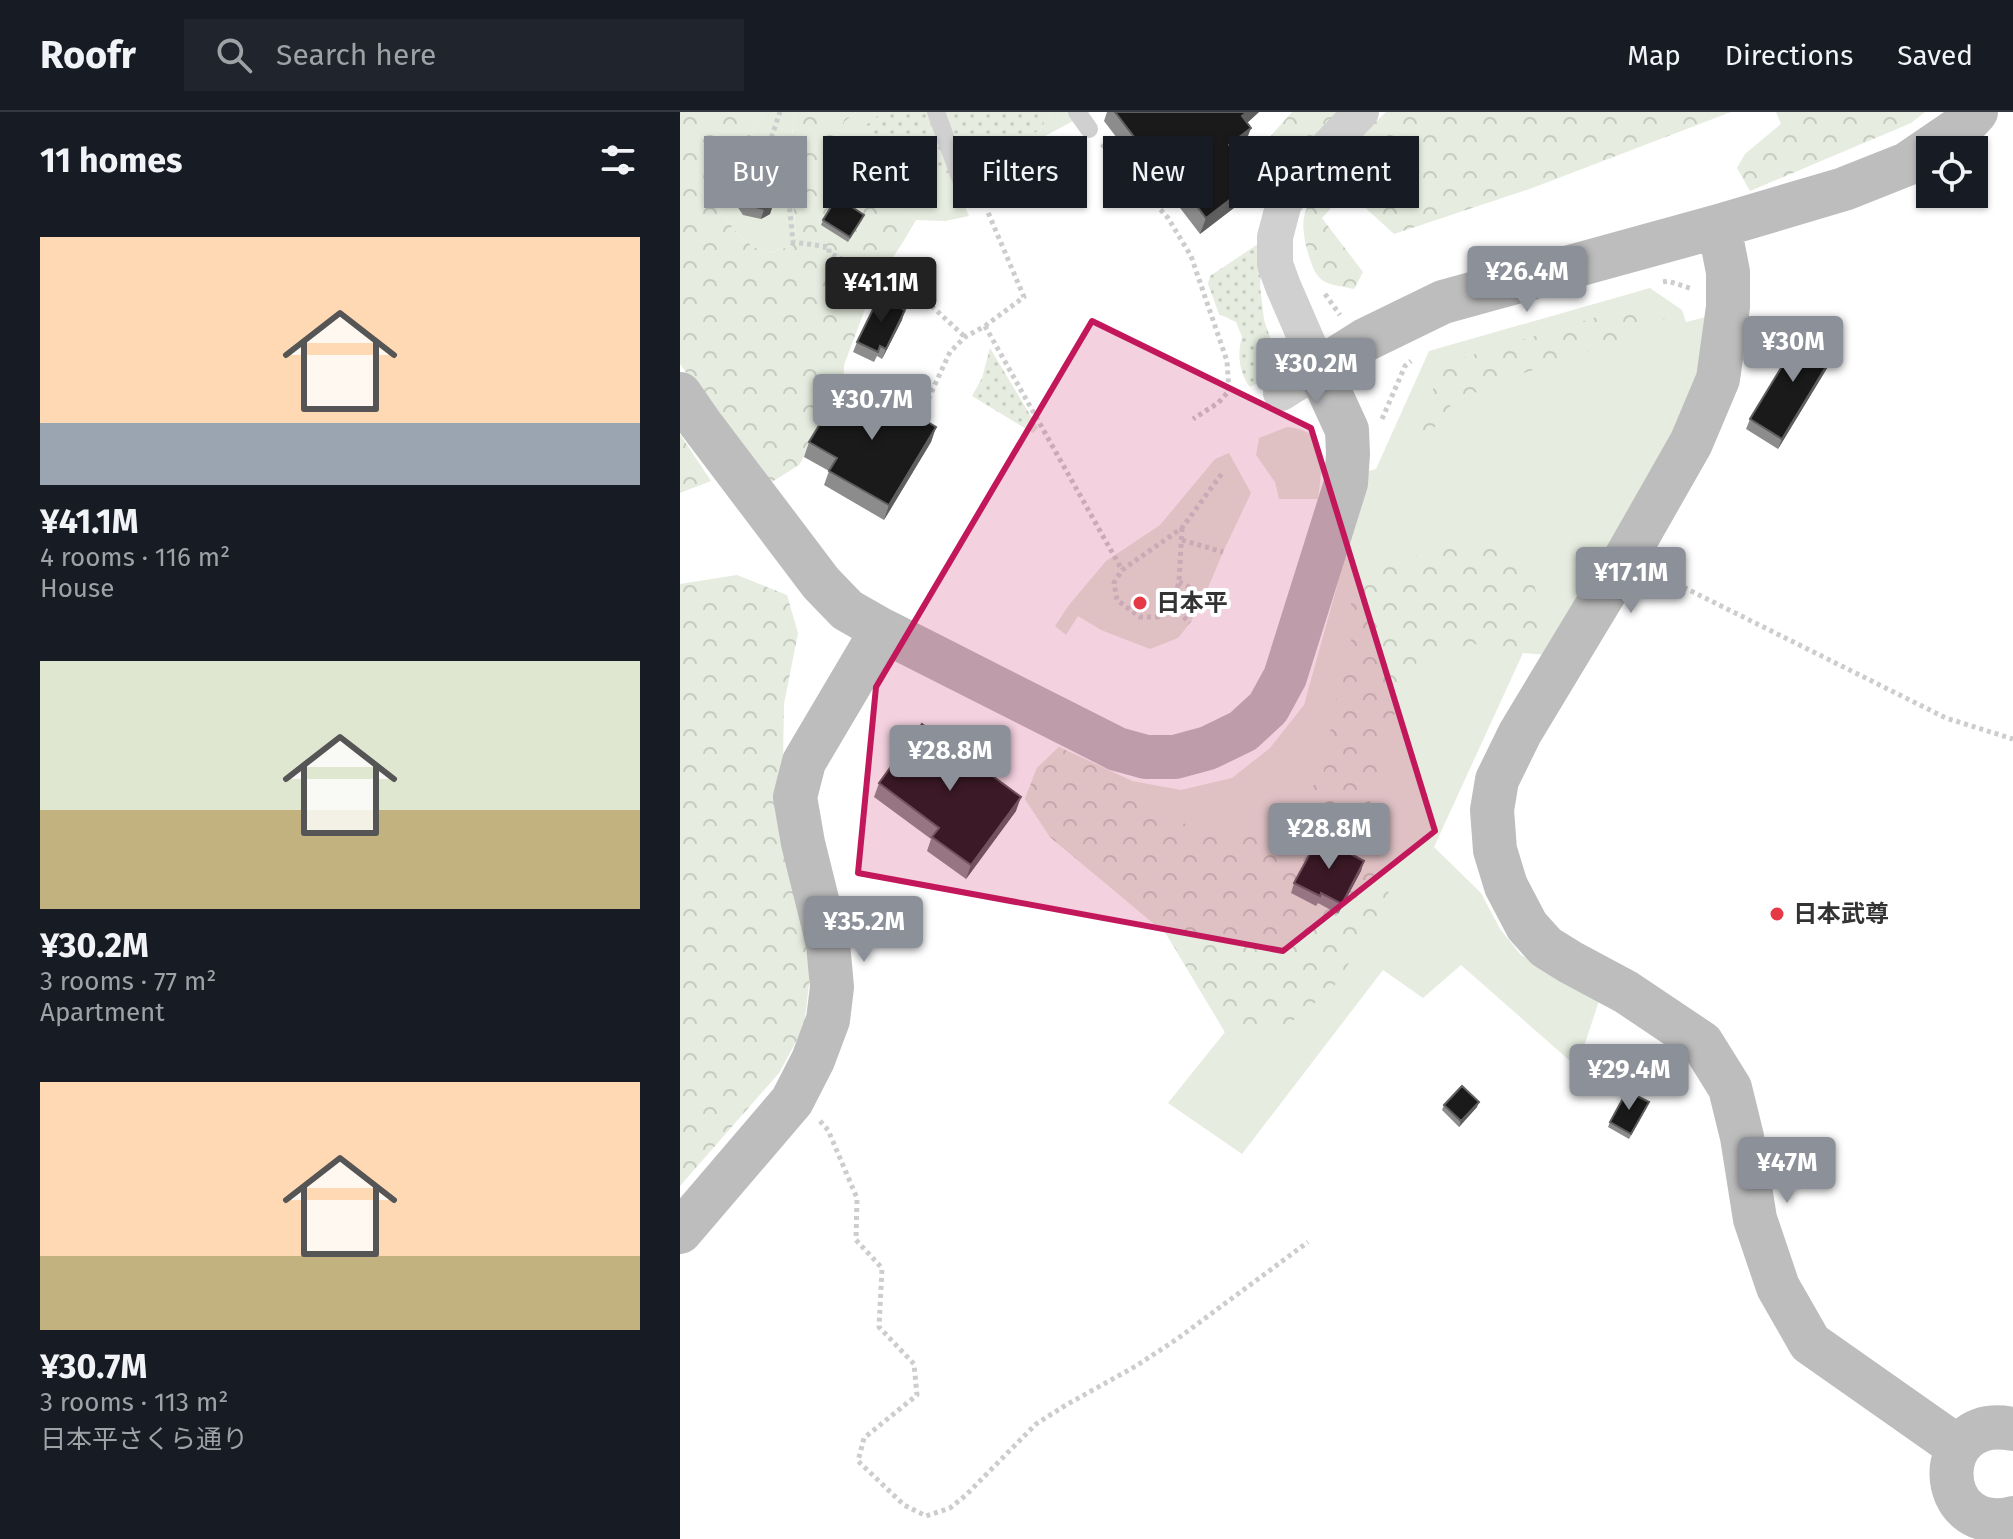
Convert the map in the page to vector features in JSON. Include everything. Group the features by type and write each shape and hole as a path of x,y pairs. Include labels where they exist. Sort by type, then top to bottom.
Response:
{"street":[{"path":"680,394 821,583 847,610 1117,749 1146,757 1175,757 1208,748 1243,731 1268,708 1285,677 1346,483 1347,430 1283,286 1275,264 1275,237 1284,203 1327,148 1361,112"},
{"path":"1281,393 1365,340 1443,302 1844,189 1907,164 1964,125 1976,112"},
{"path":"1719,226 1728,272 1728,307 1718,379 1691,443 1520,733 1497,780 1492,810 1495,850 1506,886 1527,926 1546,947 1626,992 1702,1043 1730,1088 1742,1137 1755,1219 1778,1287 1810,1343 1958,1447"},
{"path":"680,1232 792,1101 813,1060 828,1020 832,987 828,944 795,797 804,762 882,630"},
{"path":"1955,1527 1950,1475 1958,1447 1983,1428 1999,1426 2013,1429"},
{"path":"1955,1527 1972,1514 1986,1520 2007,1520"}],"lane":[{"path":"936,112 953,158"},
{"path":"1077,112 1089,129"}],"path":[{"path":"773,136 780,112"},
{"path":"1076,136 1089,129 1168,218 1191,256 1227,361 1229,391 1218,403 1193,419"},
{"path":"790,208 793,242 829,247 829,253 922,297 965,337"},
{"path":"918,421 950,352 965,337 1024,297 987,208"},
{"path":"1659,282 1668,281 1697,291"},
{"path":"1321,289 1339,315 1351,314"},
{"path":"985,326 1122,570"},
{"path":"1379,423 1405,366 1413,359"},
{"path":"1182,528 1179,582 1172,606 1158,617 1140,617 1117,600 1114,583 1122,570 1182,528 1223,472"},
{"path":"1182,540 1223,552"},
{"path":"1625,559 1946,718 2013,739"},
{"path":"1179,582 1205,595"},
{"path":"1172,606 1190,623"},
{"path":"796,1093 828,1130 857,1198 856,1240 882,1268 879,1327 914,1364 917,1395 864,1438 858,1461 904,1505 926,1516 950,1508 966,1495 1036,1424 1177,1339 1308,1242"}],"highlighted area":[{"path":"1092,321 1311,428 1435,831 1283,951 858,873 876,687"}],"green space":[{"path":"680,112 764,112 750,136 704,136 704,208 719,208 734,230 753,247 770,253 788,247 796,237 794,208 807,208 807,136 792,136 794,112 856,112 844,122 844,136 823,136 823,208 891,208 916,220 873,288 844,365 843,394 799,465 767,485 680,364"},
{"path":"764,112 794,112 792,136 750,136"},
{"path":"856,112 882,112 864,128 1040,130 1051,112 1090,112 1045,136 953,136 953,208 966,208 969,216 945,221 916,220 891,208 937,208 937,136 844,136 844,122"},
{"path":"882,112 1051,112 1040,130 1028,136 953,136 953,172 937,177 937,136 867,136 864,127"},
{"path":"1292,112 1341,112 1318,136 1271,136"},
{"path":"1386,112 1731,112 1535,187 1394,234 1366,208 1419,208 1419,136 1361,136"},
{"path":"1776,112 1925,112 1911,123 1750,191 1737,168 1745,154 1781,124"},
{"path":"719,208 794,208 796,237 788,247 770,253 753,247 734,230"},
{"path":"1307,208 1331,208 1322,218 1363,272 1354,289 1324,282 1316,273 1304,234"},
{"path":"1264,240 1260,286 1274,361 1269,377 1250,387 1241,370 1242,337 1236,322 1219,314 1208,284 1210,276"},
{"path":"1650,288 1682,310 1686,322 1710,316 1712,330 1673,442 1547,655 1523,653 1434,847 1481,893 1500,929 1521,955 1600,998 1577,1067 1461,965 1423,998 1383,970 1242,1154 1168,1103 1225,1032 1166,934 1050,837 1025,799 1037,768 1059,747 1132,781 1181,790 1232,778 1270,748 1304,705 1369,471 1376,469 1429,351"},
{"path":"1651,303 1666,307 1664,320 1601,347 1454,401 1431,432 1421,432 1440,365"},
{"path":"990,348 1038,428 1033,433 972,396 982,378"},
{"path":"1287,427 1311,435 1317,442 1321,463 1318,499 1279,499 1275,482 1256,455 1259,438"},
{"path":"680,434 711,481 680,493"},
{"path":"1229,453 1251,493 1205,595 1178,638 1150,649 1101,630 1078,616 1066,635 1055,626 1106,561 1160,525 1215,459"},
{"path":"1459,540 1503,543 1533,578 1542,623 1517,647 1471,644 1418,659 1392,720 1370,801 1390,899 1333,988 1290,1023 1245,1033 1225,1032 1166,933 1050,837 1025,799 1037,768 1059,747 1132,781 1173,819 1221,838 1279,823 1323,775 1334,709 1352,636 1351,597 1377,570"},
{"path":"737,575 787,595 798,633 784,704 783,761 811,967 804,1027 779,1073 680,1186 680,584"}],"building":[{"path":"1115,112 1247,112 1242,116 1251,128 1241,136 1229,136 1229,200 1206,218 1198,208 1213,208 1213,136 1133,136"},
{"path":"830,208 854,208 864,215 850,237 823,220"},
{"path":"879,297 905,310 886,349 880,346 878,352 857,342"},
{"path":"1804,330 1836,350 1782,439 1750,419"},
{"path":"843,386 871,403 877,391 936,427 889,505 829,471 837,458 809,442"},
{"path":"922,724 1021,797 971,865 932,837 939,828 879,783"},
{"path":"1319,837 1364,861 1342,904 1294,883"},
{"path":"1462,1086 1479,1102 1461,1121 1444,1105"},
{"path":"1627,1091 1649,1102 1631,1134 1610,1122"}],"place":[{"name":"日本平","path":"1140,603"},
{"name":"日本武尊","path":"1777,914"}]}
